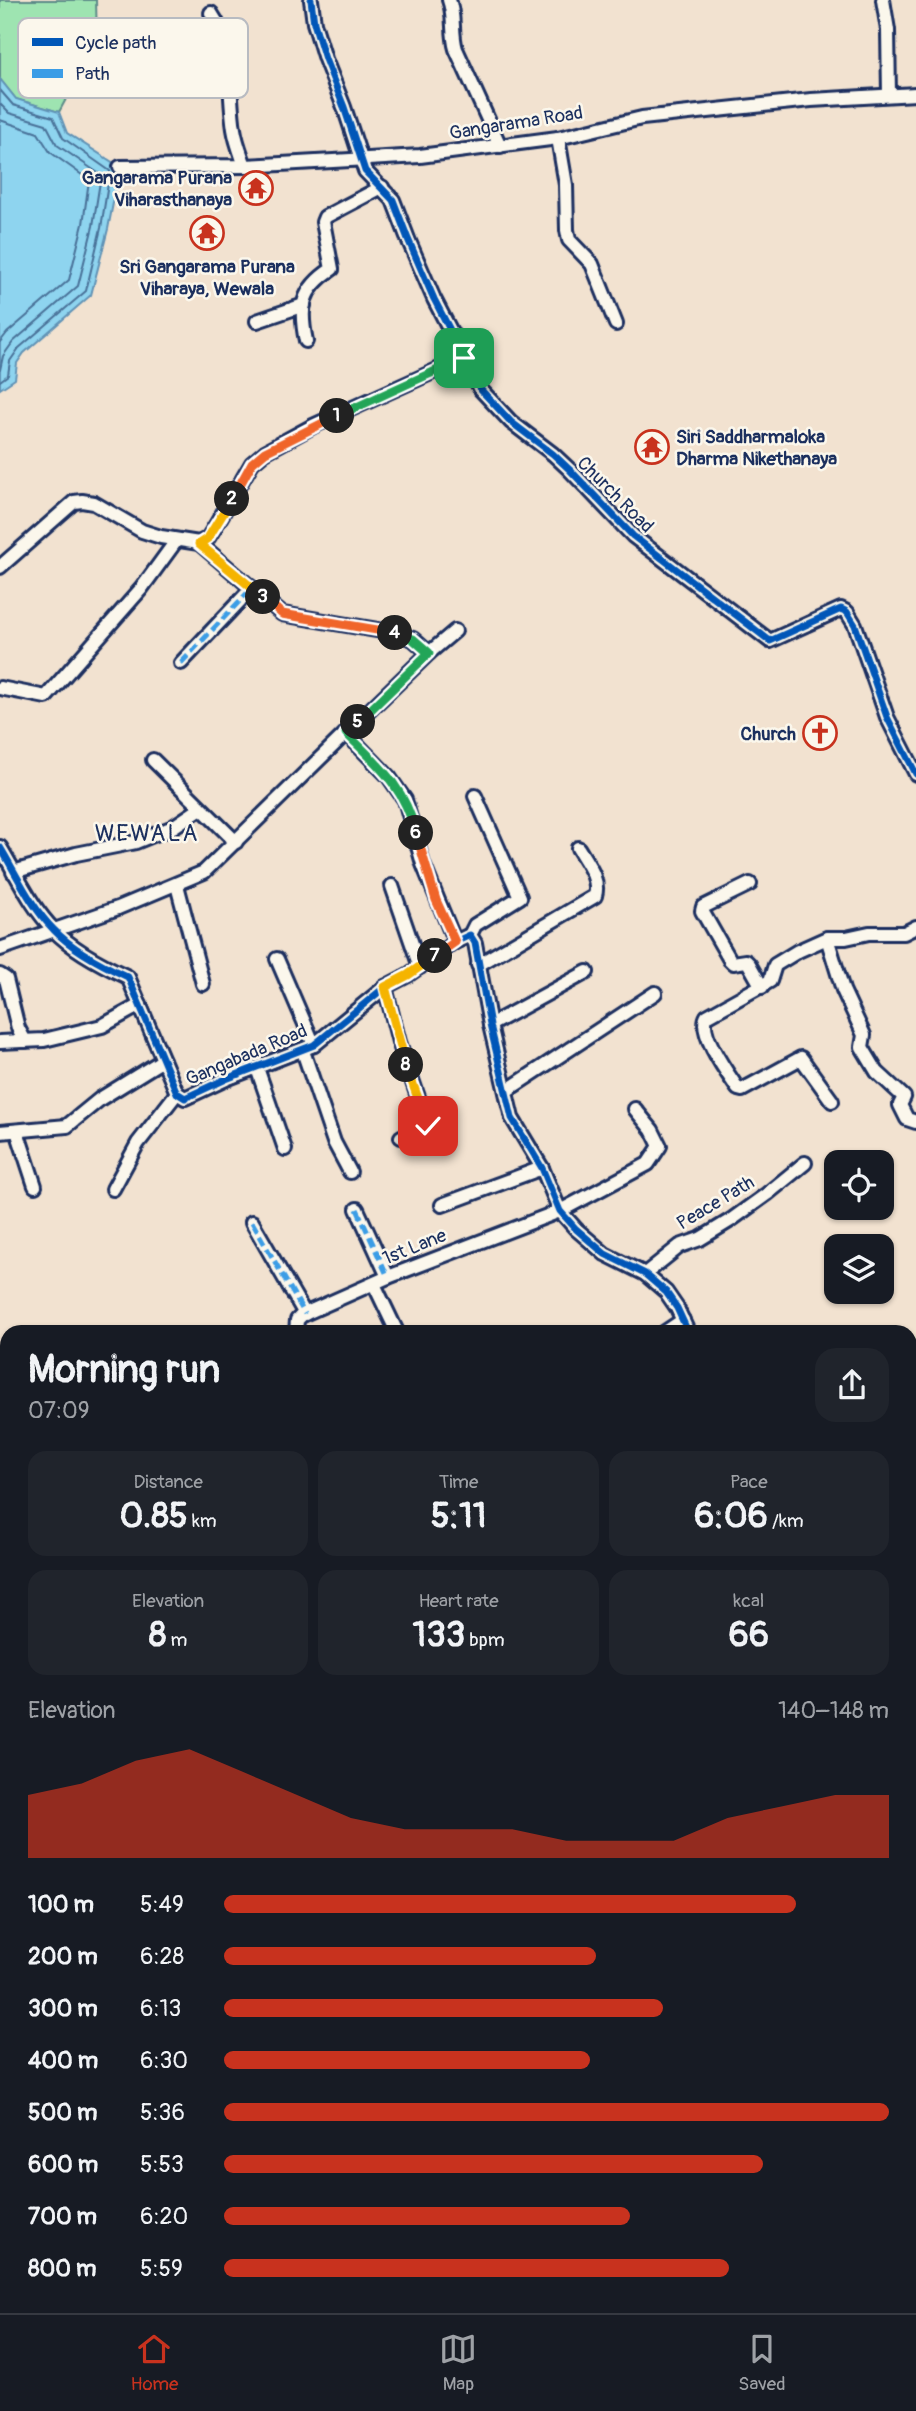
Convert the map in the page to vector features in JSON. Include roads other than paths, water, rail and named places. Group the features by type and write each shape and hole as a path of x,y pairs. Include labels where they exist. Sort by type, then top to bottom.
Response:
{"street":[{"path":"311,0 321,47 360,159"},
{"path":"449,0 452,37 456,49 500,146"},
{"path":"883,0 888,30 889,95"},
{"path":"211,13 214,18"},
{"name":"Gangarama Road","path":"120,167 245,166 420,156 558,138 654,117 714,109 916,94"},
{"path":"232,98 234,130 245,166"},
{"path":"558,138 566,185 569,240 597,272 616,324"},
{"name":"Church Road","path":"360,159 365,171 393,200 434,299 481,390 497,409 561,462 633,536 769,641 841,609 847,612 855,625 887,717 916,774"},
{"path":"306,341 301,320 304,305 313,284 331,269 323,222 325,217 382,187"},
{"path":"257,321 304,305"},
{"path":"199,544 208,538 252,463 265,452 313,426 464,358"},
{"path":"0,566 74,502 82,500 94,503 142,531 176,541 199,544 282,614 395,633 413,639 429,653"},
{"path":"0,688 46,697 141,589 176,541"},
{"path":"181,663 253,588"},
{"path":"0,949 177,885 204,872 429,653 455,631"},
{"path":"346,733 389,777 405,800 424,864 455,942"},
{"path":"153,760 236,842"},
{"name":"Gangabada Road","path":"0,847 8,871 54,931 101,965 128,978 177,1093 185,1098 226,1079 309,1048 385,987 470,935 478,922 520,897 475,796"},
{"path":"8,871 76,853 136,842 173,827 201,808"},
{"path":"478,965 596,896 598,888 595,876 578,848"},
{"path":"750,884 704,907 702,911 730,960 733,963 746,961 750,964 762,987"},
{"path":"177,885 203,984"},
{"path":"392,886 420,967"},
{"path":"832,1101 801,1058 742,1090 738,1089 720,1061 704,1022 707,1016 770,982 775,965 827,938 846,938 869,933 904,933 916,928"},
{"path":"470,935 475,943 490,1025 512,1118 542,1168 560,1211 576,1230 605,1254 645,1273 666,1292 685,1325"},
{"path":"827,938 843,990 864,1035 862,1047 877,1072 904,1097 901,1105 907,1119 916,1122"},
{"path":"277,959 309,1048 334,1142 350,1172"},
{"path":"490,1025 587,972"},
{"path":"0,975 6,979 18,1028 25,1041"},
{"path":"385,987 403,1053 428,1126 401,1137"},
{"path":"506,1091 655,993"},
{"path":"0,1042 44,1040 102,1026 140,1005"},
{"path":"0,1132 67,1126 100,1099 163,1060"},
{"path":"257,1068 285,1149"},
{"path":"113,1189 138,1143 177,1093"},
{"name":"1st Lane","path":"305,1314 388,1277 560,1211 648,1164 660,1146 652,1130 635,1110"},
{"path":"17,1131 35,1186"},
{"name":"Peace Path","path":"645,1273 680,1246 701,1239 731,1220 805,1163"},
{"path":"442,1205 542,1168"},
{"path":"356,1209 388,1277"},
{"path":"252,1222 305,1314 297,1320 297,1325"},
{"path":"374,1284 394,1325"}],"water":[{"path":"0,79 16,99 59,112 67,133 120,167 91,295 24,353 17,363 15,379 0,389"}],"place":[{"name":"Gangarama Purana Viharasthanaya","path":"256,188"},
{"name":"Sri Gangarama Purana Viharaya, Wewala","path":"207,233"},
{"name":"Siri Saddharmaloka Dharma Nikethanaya","path":"652,447"},
{"name":"Church","path":"820,733"}],"district":[{"name":"WEWALA","path":"147,833"}]}
